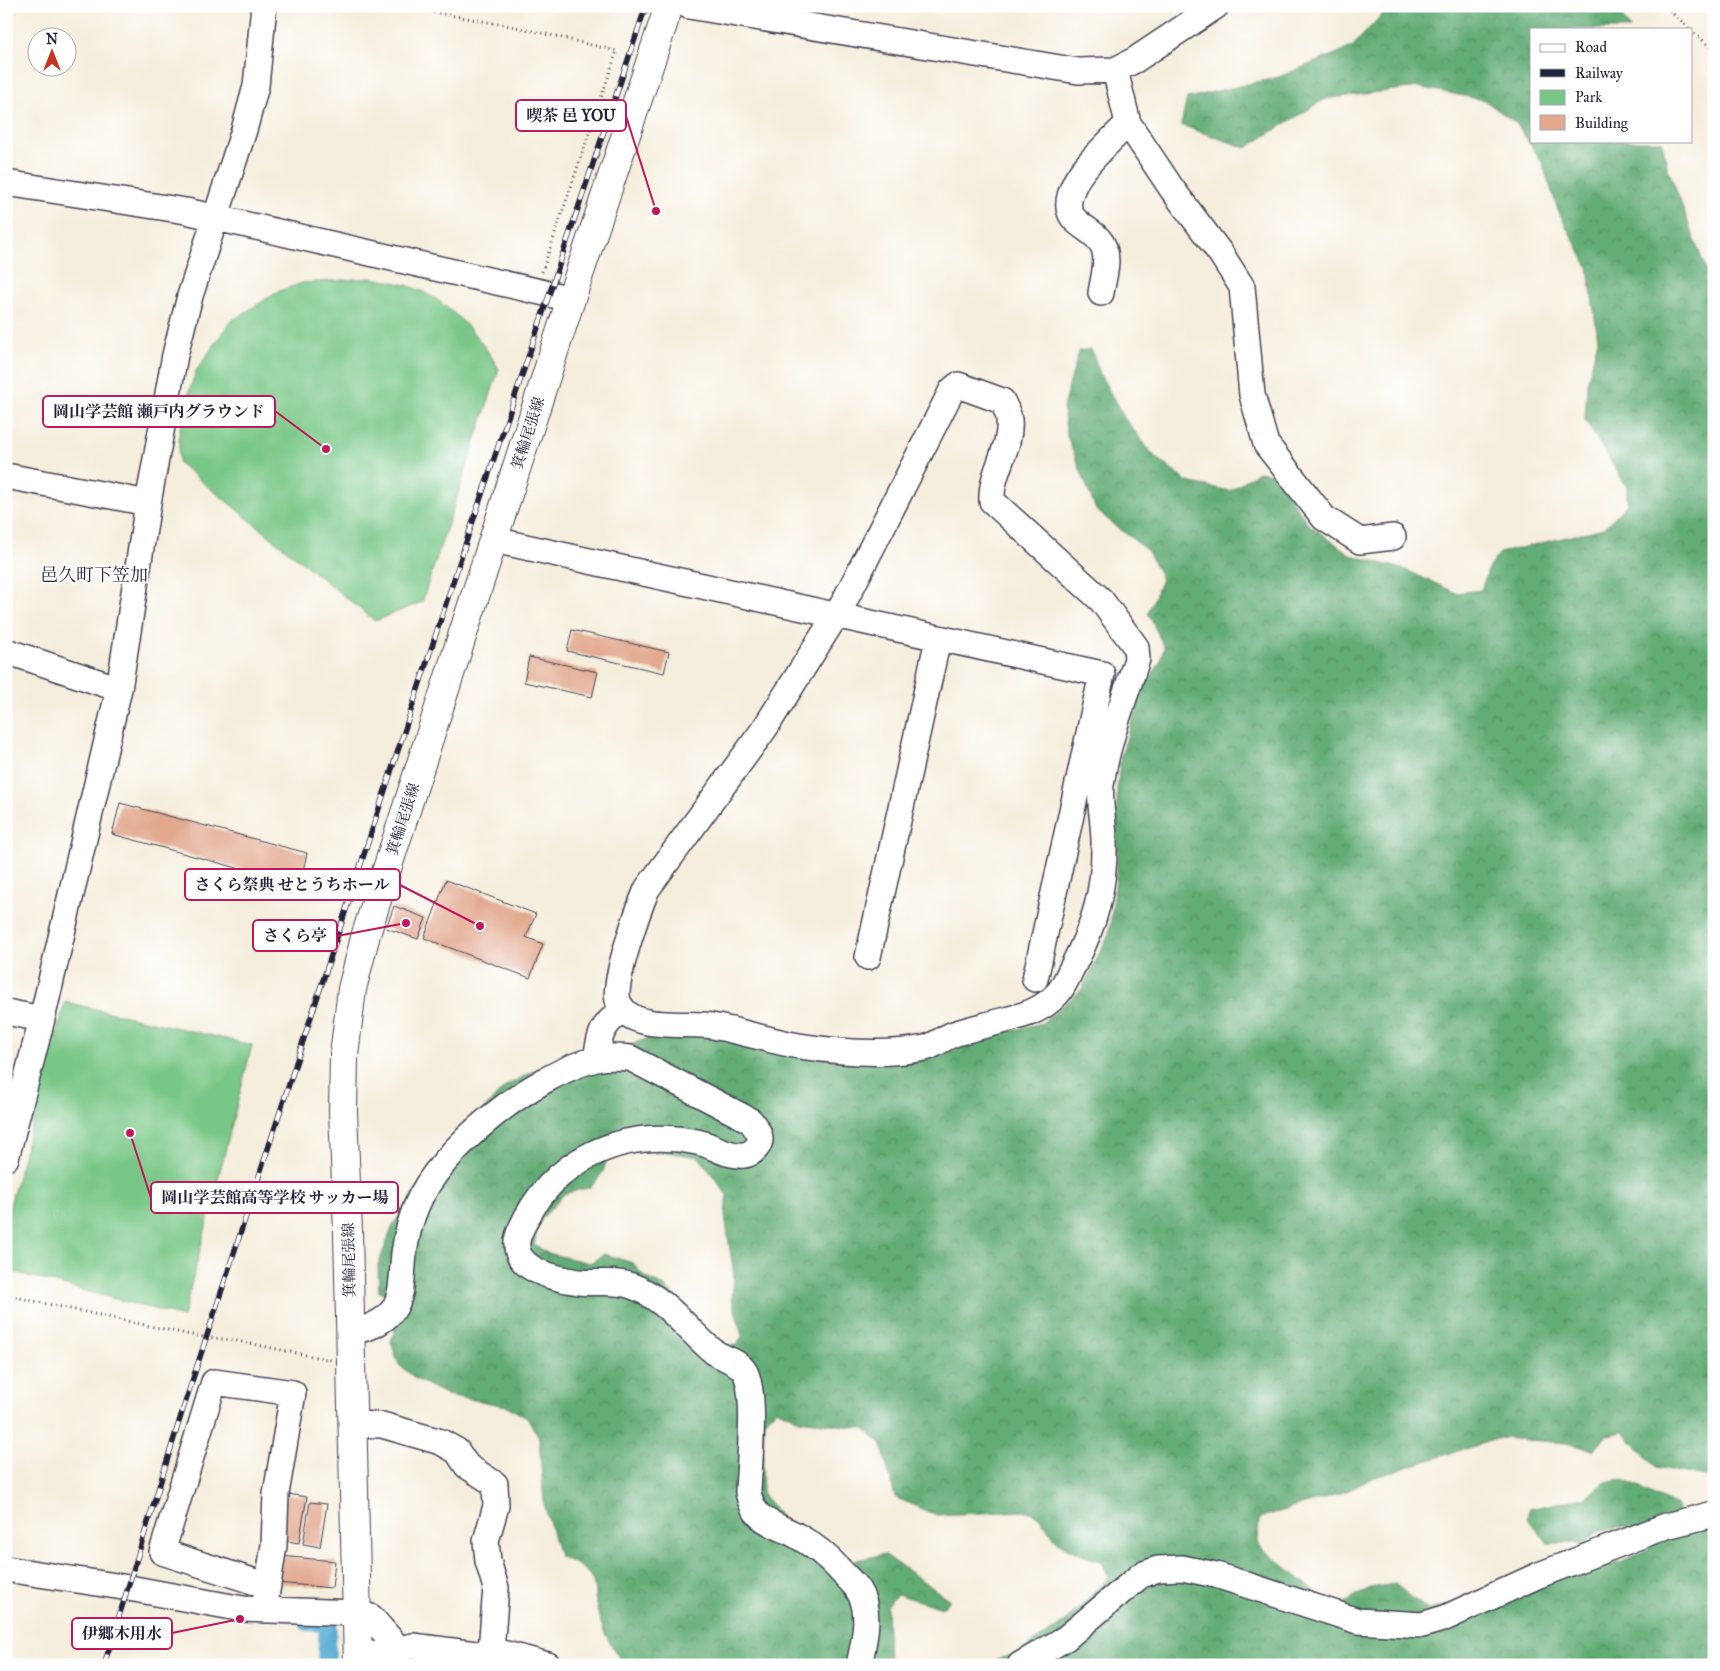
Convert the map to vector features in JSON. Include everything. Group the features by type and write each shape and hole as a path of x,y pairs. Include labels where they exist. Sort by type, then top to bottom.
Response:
{"main road":[{"name":"箕輪尾張線","path":"358,1661 343,1111 344,1055 352,989 366,934 570,299 669,6"}],"street":[{"path":"6,1158 42,1019 119,689 148,503 175,355 190,296 216,220 256,86 264,6"},
{"path":"689,6 1078,71 1115,70 1160,46 1216,6"},
{"path":"1115,70 1128,123 1172,189 1221,254 1242,287 1252,395 1266,444 1324,518 1360,541 1393,536"},
{"path":"1101,293 1106,262 1104,247 1096,237 1074,219 1068,202 1075,181 1128,123"},
{"path":"6,183 186,211 216,220 570,299"},
{"path":"958,385 1002,401 1009,418 1009,433 991,489 992,501 1102,600 1136,646 1137,659 1104,765 1102,781 1103,876 1099,905 1085,942 1058,993 1041,1008 1025,1016 953,1034 936,1045 881,1052 797,1046 710,1025 659,1024 635,1018 623,1009 617,1000 618,982 638,908 647,889 846,618 843,604 952,390 958,385"},
{"path":"6,476 148,503"},
{"path":"494,540 1102,674 1035,979"},
{"path":"868,957 938,638"},
{"path":"6,651 119,689"},
{"path":"596,1059 599,1042 606,1023 623,1009"},
{"path":"6,1012 42,1019"},
{"path":"350,1331 359,1331 381,1322 394,1309 400,1291 405,1247 416,1206 440,1165 508,1102 558,1073 596,1059 613,1056 630,1058 751,1122 760,1135 759,1144 754,1151 744,1156 727,1154 698,1142 665,1138 631,1142 606,1148 574,1164 557,1176 543,1192 527,1216 517,1237 515,1252 521,1262 532,1268 559,1277 580,1282 632,1286 682,1320 716,1353 744,1370 750,1382 751,1402 748,1492 750,1505 762,1519 798,1536 831,1559 858,1590 865,1613 864,1640 859,1665"},
{"path":"266,1598 274,1545 276,1494 293,1393 214,1382 162,1552 266,1598 372,1617 398,1648"},
{"path":"352,1424 382,1425 441,1442 457,1451 467,1466 494,1484 496,1506 486,1542 488,1561 496,1588 491,1650"},
{"path":"1020,1665 1066,1638 1141,1575 1158,1569 1182,1568 1216,1575 1358,1621 1422,1626 1445,1618 1539,1575 1666,1526 1714,1514"},
{"path":"6,1569 129,1588 243,1609 266,1598"},
{"path":"358,1661 398,1648 413,1646 476,1654 491,1650 548,1665"}],"path":[{"path":"399,6 516,27 617,50 536,291"},
{"path":"1668,6 1671,12 1689,28"},
{"path":"1692,31 1714,50"},
{"path":"6,1295 196,1336 232,1340 351,1364"}],"green space":[{"path":"1390,6 1616,6 1629,28 1530,28 1530,142 1662,142 1667,166 1714,291 1714,1479 1656,1467 1623,1432 1607,1435 1594,1451 1568,1443 1500,1438 1375,1477 1347,1491 1259,1518 1258,1545 1327,1601 1345,1603 1370,1588 1395,1584 1428,1610 1620,1562 1649,1549 1630,1527 1599,1530 1585,1543 1548,1543 1527,1518 1529,1509 1584,1498 1606,1482 1622,1479 1677,1506 1687,1529 1714,1524 1714,1665 978,1665 1018,1653 1066,1621 1109,1577 1100,1561 1062,1545 1043,1521 1028,1511 935,1515 895,1497 881,1443 863,1428 799,1420 776,1409 764,1422 762,1493 783,1520 852,1561 884,1554 950,1600 942,1608 897,1594 887,1606 889,1665 623,1665 602,1626 591,1577 585,1570 559,1556 544,1504 539,1438 528,1419 507,1406 447,1395 416,1379 399,1365 391,1342 403,1304 398,1295 379,1292 378,1265 393,1225 435,1160 506,1086 537,1069 578,1054 618,1050 671,1029 897,1062 946,1054 978,1039 1042,1023 1082,989 1109,934 1117,872 1117,789 1121,756 1143,687 1160,663 1164,647 1148,613 1162,579 1148,551 1096,510 1067,436 1063,407 1079,351 1091,349 1101,376 1125,419 1154,456 1187,482 1230,491 1258,472 1274,474 1308,524 1351,555 1406,570 1456,593 1481,590 1489,567 1500,553 1604,528 1627,504 1627,487 1585,420 1587,384 1598,340 1588,267 1559,213 1542,162 1516,123 1484,100 1418,87 1325,99 1246,148 1181,125 1187,98 1279,77 1352,47","holes":["644,1149 699,1157 727,1195 725,1216 734,1276 732,1299 742,1336 737,1345 717,1345 691,1312 665,1287 644,1276 633,1263 604,1254 590,1263 547,1253 534,1244 539,1222 564,1194 591,1187 603,1172 607,1158"]},
{"path":"372,278 406,285 435,298 460,319 482,343 499,369 422,602 375,621 179,463 179,435 184,407 196,371 230,322 279,291 303,283"},
{"path":"65,1002 252,1045 183,1317 6,1270 6,1220"}],"building":[{"path":"572,630 669,652 664,673 567,651"},
{"path":"529,657 598,672 592,697 524,682"},
{"path":"120,803 307,853 300,885 112,834"},
{"path":"446,880 536,914 526,937 543,944 530,978 424,938"},
{"path":"394,906 426,918 418,939 386,928"},
{"path":"287,1494 307,1497 299,1543 280,1540"},
{"path":"310,1502 327,1504 320,1547 303,1544"},
{"path":"280,1556 335,1561 332,1588 277,1583"}],"waterway":[{"path":"307,1622 328,1623 326,1665"}],"railway":[{"path":"104,1665 183,1409 468,536 646,6"}],"place":[{"name":"喫茶 邑 YOU","path":"656,211"},
{"name":"岡山学芸館 瀬戸内グラウンド","path":"326,449"},
{"name":"さくら亭","path":"406,923"},
{"name":"さくら祭典 せとうちホール","path":"480,926"},
{"name":"岡山学芸館高等学校 サッカー場","path":"130,1133"},
{"name":"伊郷木用水","path":"240,1619"}],"district":[{"name":"邑久町下笠加","path":"94,575"}]}
